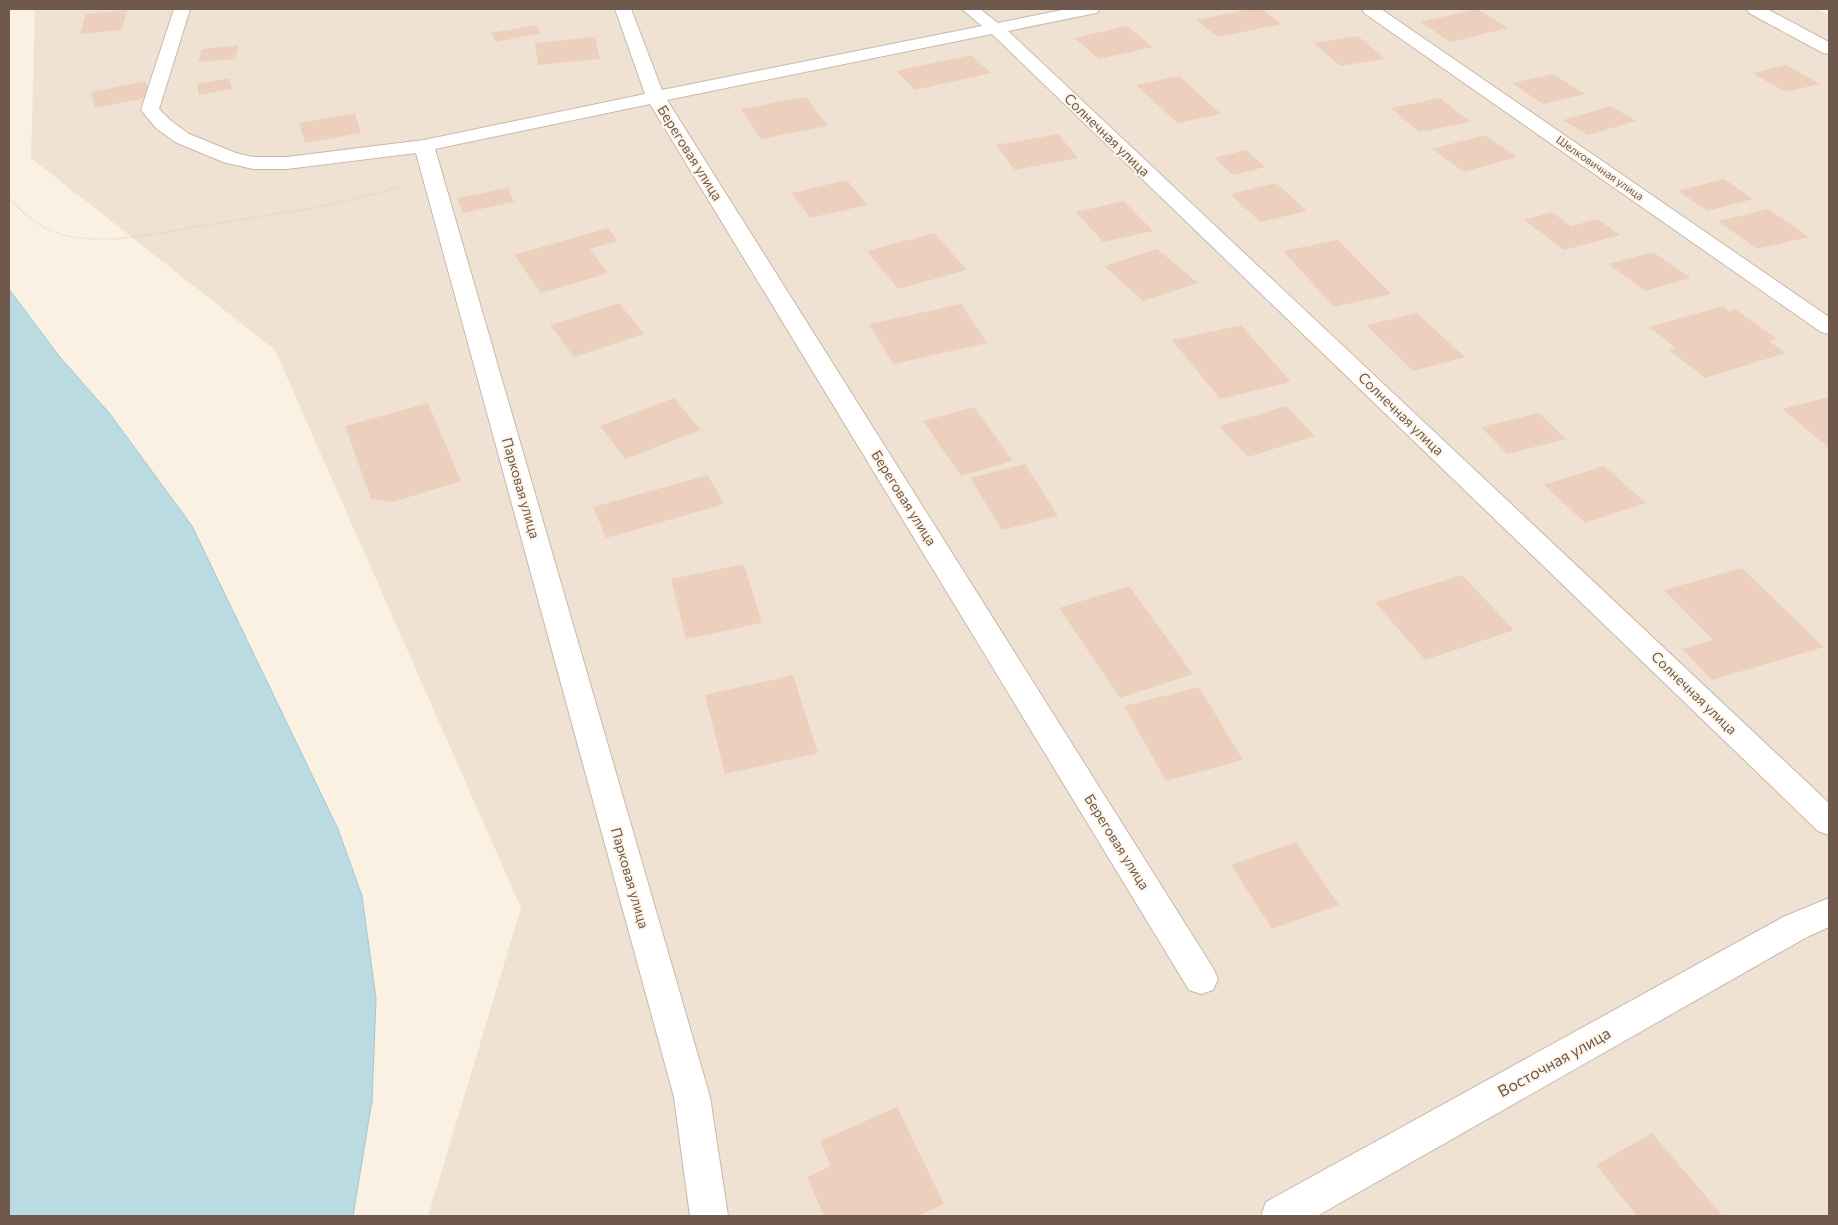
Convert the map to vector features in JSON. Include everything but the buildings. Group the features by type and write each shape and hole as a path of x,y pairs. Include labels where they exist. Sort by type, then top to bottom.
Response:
{"street":[{"path":"182,9 150,110 163,124 182,138 230,158 253,163 287,164 428,160 656,98 1090,9"},
{"name":"Береговая улица","path":"623,9 656,98 1201,979"},
{"name":"Солнечная улица","path":"970,9 996,29 1829,822"},
{"name":"Шелковичная улица","path":"1370,9 1829,327"},
{"path":"1755,9 1829,48"},
{"name":"Парковая улица","path":"428,160 692,1097 709,1216"},
{"name":"Восточная улица","path":"1280,1216 1795,927 1829,912"}],"path":[{"path":"9,197 18,208 40,227 68,236 116,236 162,232 369,197 428,160"}],"shaded area":[{"path":"35,9 1816,9 1829,15 1829,1216 428,1216 521,908 275,350 31,158"}],"water":[{"path":"9,289 59,356 110,414 192,526 338,829 362,896 376,999 372,1101 353,1216 9,1216"}]}
